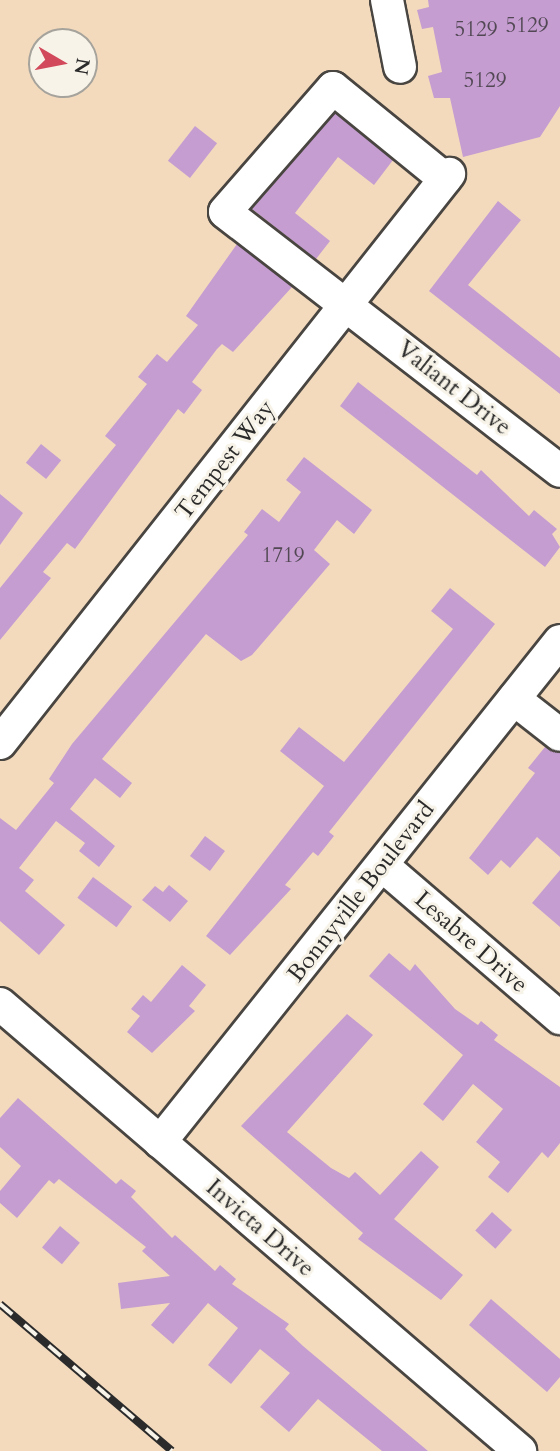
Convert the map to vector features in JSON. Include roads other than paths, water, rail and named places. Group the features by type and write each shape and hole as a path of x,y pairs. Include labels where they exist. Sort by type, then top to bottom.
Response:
{"street":[{"path":"387,0 400,67"},
{"name":"Valiant Drive","path":"447,177 333,88 225,212 348,304 560,471"},
{"name":"Tempest Way","path":"0,743 447,177"},
{"name":"Bonnyville Boulevard","path":"160,1142 514,699 557,650"},
{"path":"514,699 560,735"},
{"name":"Lesabre Drive","path":"382,865 560,1018"},
{"name":"Invicta Drive","path":"0,1004 520,1451"}],"railway":[{"path":"0,1304 172,1451"}]}
